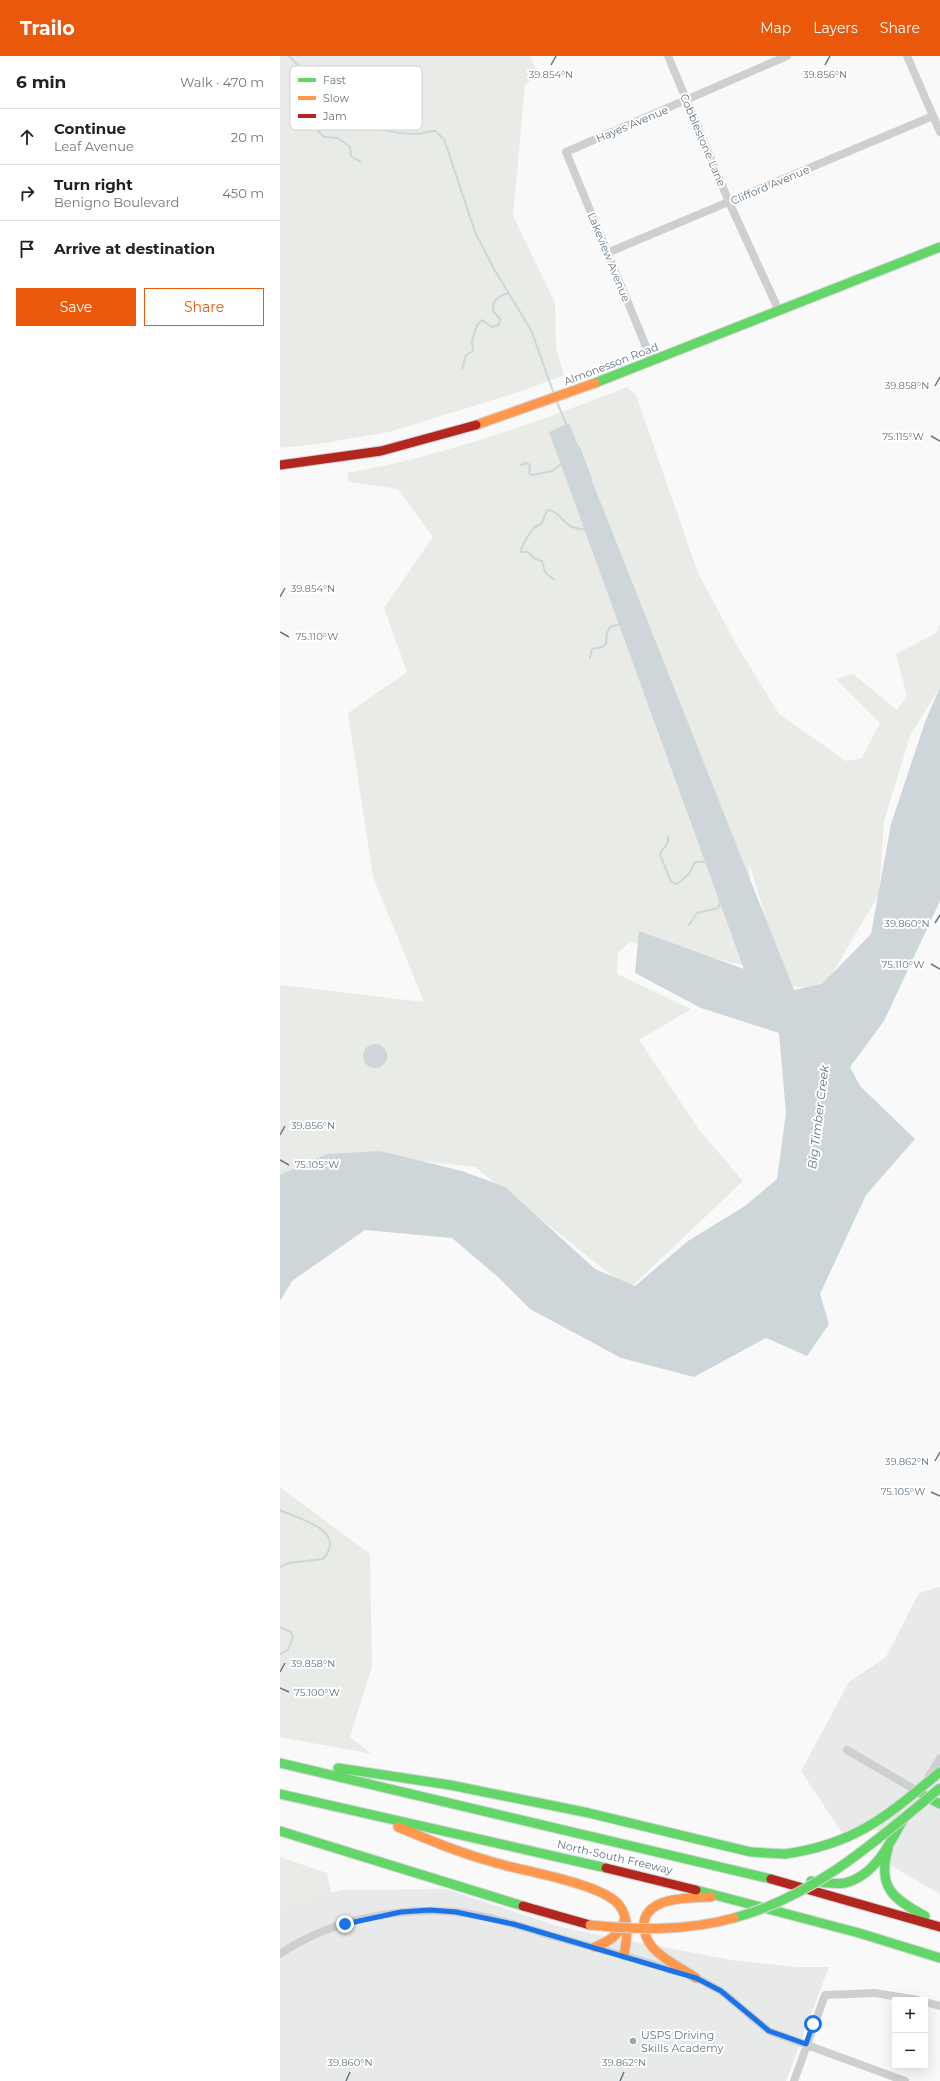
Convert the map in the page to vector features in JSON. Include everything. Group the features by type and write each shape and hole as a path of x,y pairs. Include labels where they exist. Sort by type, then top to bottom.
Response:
{"main road":[{"name":"Almonesson Road","path":"280,464 340,458 380,451 459,430 545,402 940,247"},
{"path":"280,1760 450,1785 589,1814 751,1852 784,1854 823,1847 858,1834 888,1815 940,1772"},
{"name":"North-South Freeway","path":"280,1764 759,1876 940,1926"},
{"path":"280,1831 554,1916 590,1925 643,1930 685,1928 734,1918 780,1902 806,1889 846,1863 940,1788"},
{"path":"759,1876 847,1882 858,1879 868,1871 893,1837 919,1792 940,1804"},
{"name":"North-South Freeway","path":"280,1794 619,1870 726,1897 940,1958"},
{"path":"364,1813 435,1843 491,1862 598,1891 613,1899 621,1908 625,1917 627,1933 632,1951"},
{"path":"893,1837 884,1867 887,1887 901,1903 940,1926"},
{"path":"632,1951 649,1911 664,1902 699,1897 726,1897"},
{"path":"595,1947 618,1935 622,1930 625,1917"},
{"path":"643,1923 646,1938 654,1949 696,1978"}],"street":[{"name":"Cobblestone Lane","path":"668,56 729,202 779,311"},
{"name":"Hayes Avenue","path":"566,152 787,56"},
{"path":"907,56 940,132"},
{"name":"Clifford Avenue","path":"607,253 933,116"},
{"name":"Lakeview Avenue","path":"566,152 652,361"},
{"path":"847,1750 919,1792 940,1758"},
{"path":"280,1954 315,1933 345,1924 401,1912 430,1910 482,1916 595,1947 632,1951 696,1978 721,1991 769,2031 905,2081"},
{"path":"794,2081 806,2044 825,1996 875,1993 900,1997"},
{"path":"928,2003 940,2006"}],"shaded area":[{"path":"280,56 530,56 538,74 525,85 513,216 555,303 556,348 564,375 522,391 389,432 324,443 280,448"},
{"path":"627,387 636,395 698,573 736,644 779,714 846,761 862,758 880,723 836,679 853,674 897,710 907,696 896,654 936,633 940,624 940,687 910,736 884,821 879,894 823,989 786,986 749,862 752,967 681,951 630,942 618,953 617,974 691,1009 639,1040 700,1131 743,1181 629,1289 475,1167 358,1154 280,1182 280,985 424,1002 373,877 348,713 407,672 384,608 433,537 398,489 349,482 347,473 383,466 454,448 524,426"},
{"path":"280,1487 370,1554 372,1666 350,1737 372,1754 280,1737"},
{"path":"940,1587 940,1894 879,1859 897,1829 842,1833 801,1771 849,1682 886,1657 919,1593"},
{"path":"280,1857 327,1873 331,1893 280,1905"},
{"path":"446,1889 557,1926 599,1935 732,1960 796,1967 829,1967 786,2081 280,2081 280,1905 342,1890"}],"water":[{"name":"Big Timber Creek","path":"569,423 794,990 822,984 871,934 891,824 925,722 940,687 940,901 884,1021 850,1067 860,1086 915,1139 866,1195 820,1294 829,1324 807,1356 766,1338 694,1377 621,1358 530,1309 498,1277 452,1238 365,1230 292,1281 280,1301 280,1175 327,1154 380,1151 462,1171 505,1187 595,1269 635,1286 688,1241 745,1206 777,1179 786,1113 779,1033 701,1008 635,973 639,931 744,969 549,432"},
{"path":"375,1044 380,1045 386,1051 386,1061 380,1067 375,1068 370,1067 364,1061 363,1056 364,1051 370,1045"}],"waterway":[{"path":"289,56 299,66"},
{"path":"317,130 324,137 338,138 350,147 351,156 361,162"},
{"path":"383,130 396,133 417,134 435,131 444,139 475,232 494,269 531,330 554,394"},
{"path":"462,369 466,355 473,351 472,341 477,325 482,320 492,327 499,325 500,319 493,311 493,307 495,301 499,297 508,293"},
{"path":"556,400 567,426"},
{"path":"579,447 591,479"},
{"path":"521,465 526,463 530,465 529,473 532,475 552,471 561,464"},
{"path":"554,580 545,572 542,561 534,558 528,552 521,552 522,547 529,535 535,527 541,524 545,513 548,510 553,511 572,527 586,529"},
{"path":"590,658 594,648 600,648 606,644 607,632 610,627 620,624"},
{"path":"668,836 668,842 660,854 671,882 677,884 689,874 695,862 707,862"},
{"path":"689,925 697,913 718,908 721,901"},
{"path":"280,1510 312,1524 327,1535 330,1541 328,1552 323,1559 289,1563 280,1567"},
{"path":"280,1627 291,1632 293,1637 288,1650 280,1654"}],"traffic: fast":[{"path":"595,383 940,247"},
{"path":"280,1763 771,1879"},
{"path":"338,1768 450,1785 589,1813 751,1852 785,1854"},
{"path":"785,1854 832,1843 869,1826 886,1815 940,1772"},
{"path":"734,1918 791,1896 818,1881 868,1847 940,1788"},
{"path":"280,1794 606,1868"},
{"path":"923,1795 940,1804"},
{"path":"811,1881 841,1884 856,1879 865,1873 873,1866 887,1848 904,1818"},
{"path":"280,1831 523,1906"},
{"path":"888,1849 885,1862 885,1873 886,1882 890,1890 904,1904 925,1916"},
{"path":"696,1890 859,1933 940,1958"}],"traffic: slow":[{"path":"476,425 595,383"},
{"path":"398,1827 469,1855 506,1866 579,1884 610,1897 619,1905 625,1916 627,1936 624,1955"},
{"path":"696,1978 668,1961 653,1948 646,1936 644,1922 647,1914 654,1907 662,1903 682,1898 711,1897"},
{"path":"595,1947 618,1933 625,1918"},
{"path":"590,1925 626,1928 662,1928 698,1925 734,1918"}],"traffic: jam":[{"path":"280,465 381,451 476,425"},
{"path":"606,1868 696,1890"},
{"path":"771,1879 940,1927"},
{"path":"523,1906 590,1925"}],"place":[{"name":"USPS Driving Skills Academy","path":"633,2041"}],"route":[{"path":"345,1924 401,1912 430,1910 482,1916 633,1958 696,1978 721,1991 760,2025 783,2037 806,2044 813,2024"}]}
